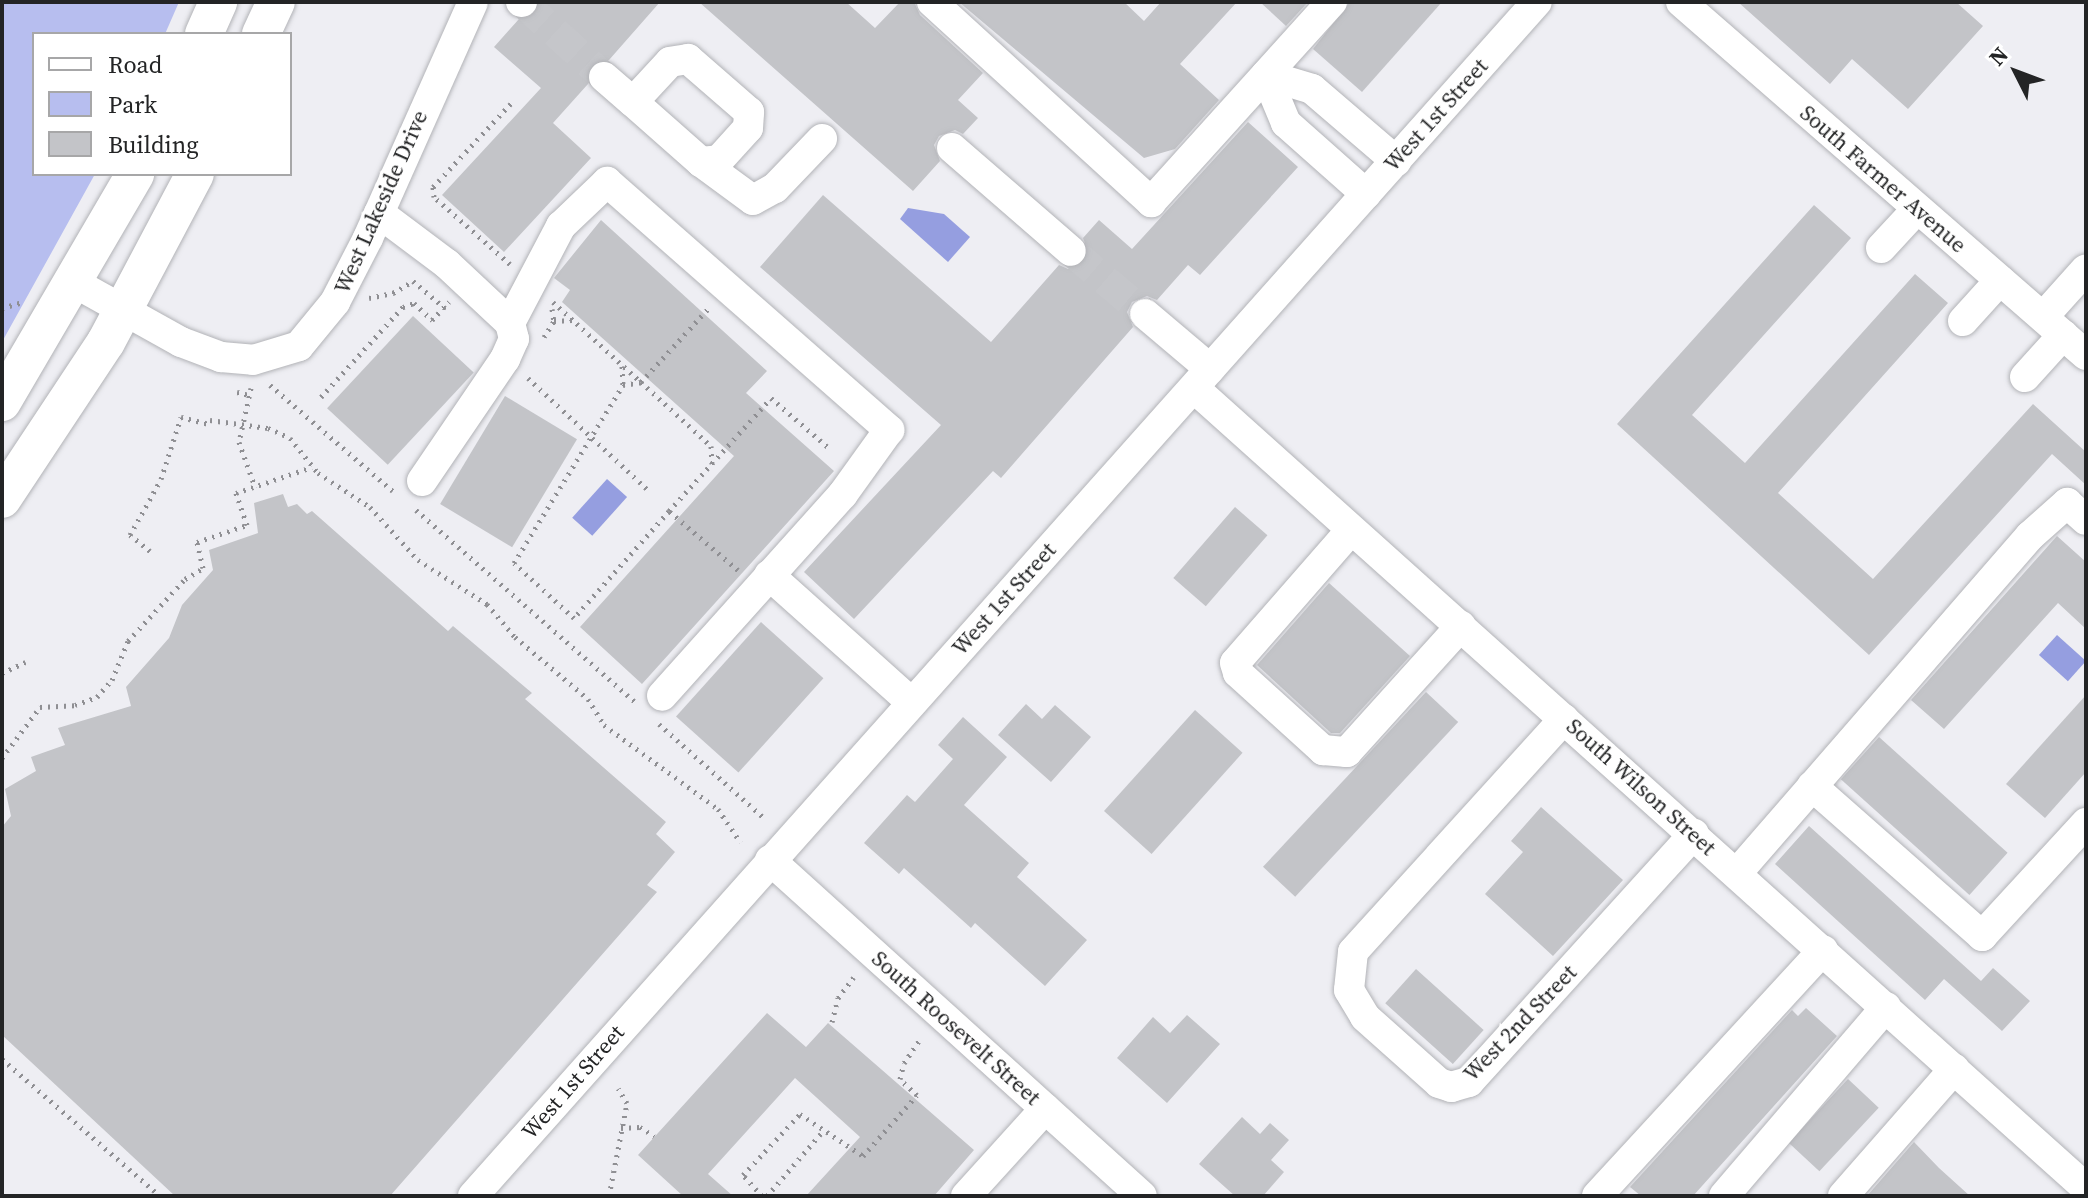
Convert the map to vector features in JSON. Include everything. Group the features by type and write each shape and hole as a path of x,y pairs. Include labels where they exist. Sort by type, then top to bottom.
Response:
{"main road":[{"path":"205,32 218,2"},
{"path":"262,32 276,2"},
{"path":"2,402 75,283 134,176"},
{"path":"2,499 125,310 194,176"}],"street":[{"name":"West Lakeside Drive","path":"75,283 221,357 253,360 299,346 335,302 379,213 473,2"},
{"path":"932,2 1151,202 1332,2"},
{"name":"West 1st Street","path":"473,1196 1537,2"},
{"name":"South Farmer Avenue","path":"1681,2 2086,355"},
{"path":"633,102 670,62 688,59 749,112 748,128 719,160 701,162"},
{"path":"1266,75 1312,89 1396,161"},
{"path":"1266,75 1286,123 1366,194"},
{"path":"604,77 701,162 753,200 775,188 822,139"},
{"path":"952,148 1071,251"},
{"path":"510,323 561,226 607,182 889,430 843,494 662,696"},
{"path":"1881,248 1917,209"},
{"path":"379,213 466,281 510,323 514,339 505,359 410,493"},
{"path":"2025,377 2086,269"},
{"path":"1963,321 2000,280"},
{"name":"South Wilson Street","path":"1145,314 1202,379 1351,530 1954,1069 2084,1181"},
{"path":"1737,873 2030,536 2067,503 2086,520"},
{"path":"1351,530 1235,663 1238,673 1323,750 1347,752 1461,626"},
{"path":"762,583 911,702"},
{"name":"West 2nd Street","path":"1564,719 1353,952 1349,990 1365,1017 1439,1083 1451,1087 1469,1082 1694,834"},
{"path":"1812,786 1982,936 2086,823"},
{"name":"South Roosevelt Street","path":"770,860 1142,1196"},
{"path":"1597,1196 1823,950"},
{"path":"1724,1196 1886,1007"},
{"path":"1843,1196 1954,1069"},
{"path":"966,1196 1045,1109"}],"path":[{"path":"321,397 403,307 414,303 432,320 493,249"},
{"path":"357,301 393,293 413,281 456,317"},
{"path":"623,385 641,382 726,289"},
{"path":"538,347 554,321 551,300"},
{"path":"554,321 572,320"},
{"path":"505,359 649,491"},
{"path":"621,365 623,385 514,563 574,618 771,398 830,449"},
{"path":"268,382 410,493 763,817"},
{"path":"641,382 711,446 712,464"},
{"path":"251,384 239,442 255,487"},
{"path":"237,392 249,395"},
{"path":"150,551 130,535 161,479 181,417 243,424 290,438 312,467 370,507 418,560 487,604 515,637 588,699 604,725 718,809 740,842"},
{"path":"2,758 40,707 75,705 97,697 112,680 128,641 185,579 203,568 197,542 247,525 236,493 312,467"},
{"path":"669,511 746,577 762,583"},
{"path":"2,673 26,662"},
{"path":"832,1022 838,998 854,977"},
{"path":"824,1130 765,1196 743,1175 800,1114 824,1130 863,1156 917,1095 900,1079 904,1063 921,1038"},
{"path":"2,1059 160,1196"},
{"path":"609,1196 627,1103 618,1088"},
{"path":"621,1128 640,1127 654,1136"}],"green space":[{"path":"2,2 179,2 166,32 32,32 32,176 94,176 2,342"}],"shaded area":[{"path":"908,208 944,214 970,237 948,262 900,219"},
{"path":"607,479 627,497 592,536 572,518"},
{"path":"2057,635 2086,661 2068,681 2039,655"}],"building":[{"path":"540,2 660,2 609,60 591,65 588,84 553,123 591,158 504,252 442,195 541,88 494,47 519,19 532,17"},
{"path":"699,2 846,2 875,28 900,2 914,2 920,15 983,73 958,100 978,118 963,134 955,130 939,136 934,145 940,161 913,191"},
{"path":"959,2 1124,2 1144,21 1161,2 1237,2 1180,64 1219,100 1175,149 1144,158"},
{"path":"1260,2 1308,2 1286,26"},
{"path":"1350,2 1442,2 1362,92 1313,49"},
{"path":"1738,2 1956,2 1983,26 1908,109 1852,59 1830,84"},
{"path":"1248,122 1298,167 1200,275 1188,265 1157,300 1147,296 1132,302 1127,312 1133,327 1001,478 993,471 854,619 804,572 941,425 760,267 823,195 991,342 1059,265 1068,269 1084,263 1089,254 1083,238 1099,220 1132,249"},
{"path":"1814,205 1851,238 1692,415 1745,463 1915,274 1948,303 1778,493 1873,579 2033,404 2086,452 2086,485 2052,454 1869,655 1617,424"},
{"path":"601,220 767,371 746,393 834,471 642,684 580,627 734,456 562,302 570,290 554,278"},
{"path":"413,316 474,373 388,465 327,408"},
{"path":"505,396 577,439 512,547 440,504"},
{"path":"283,494 288,507 297,504 307,514 312,511 448,631 453,626 532,693 525,699 666,822 656,834 675,852 647,885 657,892 390,1196 175,1196 2,1035 2,827 11,816 5,789 36,771 31,757 65,745 58,728 131,706 126,687 169,638 182,605 213,570 209,550 258,533 254,503"},
{"path":"1235,507 1267,535 1206,606 1173,578"},
{"path":"2057,536 2086,562 2086,629 2058,603 1944,729 1911,700"},
{"path":"1329,583 1410,656 1340,733 1331,733 1257,665"},
{"path":"761,622 823,678 738,773 676,716"},
{"path":"1426,692 1458,722 1295,897 1263,867"},
{"path":"2086,695 2086,772 2045,818 2006,784"},
{"path":"1026,704 1042,719 1055,705 1091,737 1051,782 998,735"},
{"path":"1195,710 1243,753 1152,854 1104,811"},
{"path":"963,717 1007,757 964,805 1029,863 1017,877 1087,940 1045,986 975,923 971,928 904,868 899,874 864,843 907,795 915,802 953,759 938,745"},
{"path":"1879,737 2008,853 1969,895 1841,779"},
{"path":"1541,807 1623,880 1553,956 1485,894 1523,852 1511,841"},
{"path":"1809,826 1981,981 1993,968 2030,1001 2002,1031 1944,979 1925,1000 1775,864"},
{"path":"1416,969 1484,1030 1453,1064 1385,1003"},
{"path":"1806,1008 1837,1036 1693,1196 1641,1196 1630,1187 1792,1010 1798,1016"},
{"path":"767,1013 806,1047 828,1023 974,1150 934,1196 806,1196 860,1137 795,1078 708,1174 733,1196 683,1196 638,1155"},
{"path":"1187,1015 1220,1044 1167,1103 1117,1058 1153,1017 1170,1033"},
{"path":"1848,1079 1879,1108 1819,1171 1789,1143"},
{"path":"1242,1117 1260,1134 1270,1123 1289,1140 1271,1160 1284,1172 1263,1196 1235,1196 1199,1164"},
{"path":"1914,1142 1939,1168 1970,1196 1867,1196"}],"tunnel":[{"path":"522,2 604,77"},
{"path":"1071,251 1145,314"}]}
